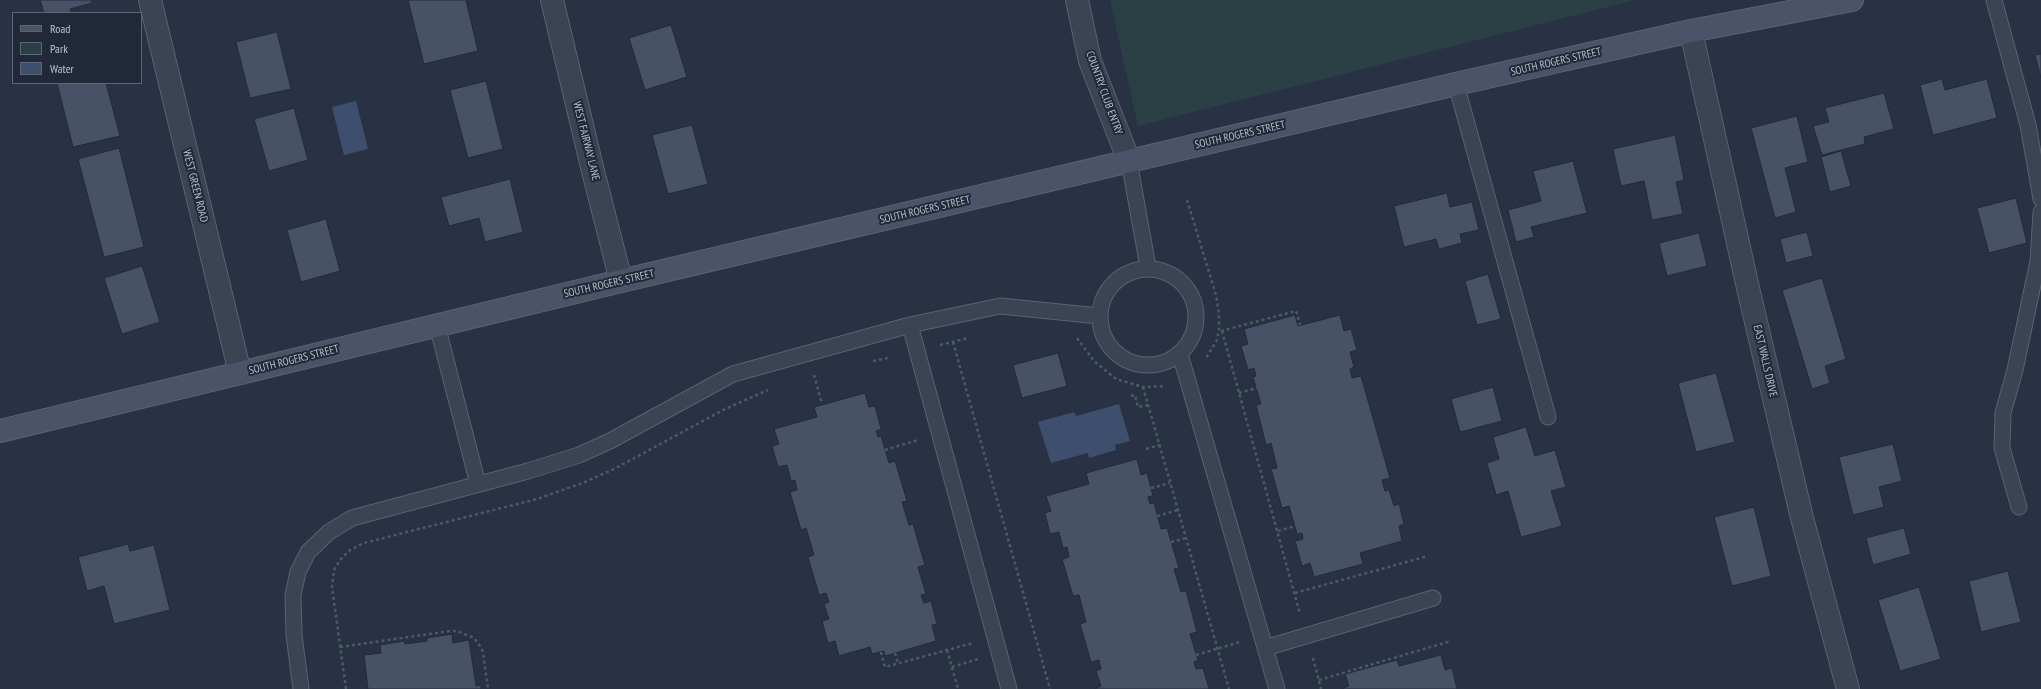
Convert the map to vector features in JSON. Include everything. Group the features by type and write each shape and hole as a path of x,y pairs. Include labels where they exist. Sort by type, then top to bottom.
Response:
{"street":[{"name":"WEST GREEN ROAD","path":"150,0 240,373"},
{"name":"WEST FAIRWAY LANE","path":"552,0 621,281"},
{"name":"COUNTRY CLUB ENTRY","path":"1077,0 1090,61 1129,161"},
{"name":"SOUTH ROGERS STREET","path":"0,431 621,281 1456,84 1691,31 1852,0"},
{"name":"EAST WALLS DRIVE","path":"1691,31 1748,288 1802,518 1848,689"}],"lane":[{"path":"1994,0 2028,125 2041,199"},
{"path":"1456,84 1548,417"},
{"path":"1129,161 1148,268"},
{"path":"2019,507 2002,448 2003,413 2015,370 2038,261 2041,212"},
{"path":"1148,268 1164,271 1174,276 1190,292 1196,308 1196,325 1190,341 1180,354 1165,363 1149,365 1132,363 1118,355 1108,344 1102,331 1099,316 1102,301 1109,287 1120,277 1133,270 1148,268"},
{"path":"301,689 294,635 293,595 298,572 308,552 329,532 352,518 579,455 610,441 733,374 910,326 1000,306 1099,316"},
{"path":"437,325 478,484"},
{"path":"910,326 1009,689"},
{"path":"1180,354 1277,689"},
{"path":"1265,648 1433,598"}],"path":[{"path":"1186,200 1216,295 1220,331 1239,393 1302,620"},
{"path":"1220,331 1296,311 1300,325"},
{"path":"1202,364 1210,354 1220,331"},
{"path":"939,346 975,337"},
{"path":"1073,337 1078,338 1094,361 1105,372 1116,379 1143,387 1166,386"},
{"path":"953,342 1050,689"},
{"path":"866,363 888,358"},
{"path":"808,376 821,373"},
{"path":"814,374 822,404"},
{"path":"346,689 332,587 334,570 340,560 350,550 371,541 537,499 584,482 616,468 725,409 774,387"},
{"path":"1143,387 1229,689"},
{"path":"1239,393 1257,388"},
{"path":"1130,396 1135,395 1138,407 1148,405"},
{"path":"885,450 916,441"},
{"path":"1146,449 1160,445"},
{"path":"1151,488 1170,483"},
{"path":"1157,516 1178,510"},
{"path":"1278,531 1295,526"},
{"path":"1171,542 1186,538"},
{"path":"1295,593 1428,556"},
{"path":"340,647 457,631 474,638 480,646 483,652 488,689"},
{"path":"1196,655 1243,641"},
{"path":"1319,680 1451,641"},
{"path":"881,652 885,667 968,644"},
{"path":"947,650 958,689"},
{"path":"895,653 898,663"},
{"path":"1311,653 1322,689"}],"green space":[{"path":"1110,0 1635,0 1138,126"}],"water":[{"path":"356,101 368,149 344,155 332,107"},
{"path":"1119,404 1130,441 1115,445 1116,450 1089,458 1088,453 1051,463 1038,422 1074,412 1076,416"}],"building":[{"path":"40,0 91,0 92,3 70,9 71,12 44,12"},
{"path":"408,0 466,0 478,51 424,64"},
{"path":"671,25 687,77 645,90 629,38"},
{"path":"277,32 291,89 250,98 236,42"},
{"path":"2041,54 2041,78 2035,55"},
{"path":"1942,79 1945,90 1987,79 1997,118 1933,135 1920,85"},
{"path":"486,81 503,149 468,158 450,90"},
{"path":"57,84 106,84 120,136 73,147"},
{"path":"1884,93 1894,129 1864,137 1865,144 1822,155 1813,126 1829,122 1825,108"},
{"path":"294,108 308,160 269,171 254,119"},
{"path":"1797,116 1808,162 1785,168 1796,212 1775,218 1751,128"},
{"path":"692,125 708,184 668,194 652,135"},
{"path":"1675,135 1684,180 1676,182 1683,214 1652,220 1644,181 1621,186 1613,149"},
{"path":"119,148 144,247 104,257 78,159"},
{"path":"1841,151 1851,186 1830,192 1821,157"},
{"path":"1573,161 1587,213 1531,227 1534,237 1516,242 1508,210 1541,201 1533,171"},
{"path":"510,179 523,232 485,242 479,218 449,226 441,197"},
{"path":"1447,193 1450,207 1472,202 1479,230 1460,234 1462,243 1439,249 1436,239 1404,247 1394,206"},
{"path":"2016,198 2027,243 1989,253 1977,208"},
{"path":"326,219 340,271 301,282 287,230"},
{"path":"1807,232 1813,256 1786,263 1780,239"},
{"path":"1699,233 1707,266 1667,276 1659,243"},
{"path":"142,266 160,322 122,334 104,278"},
{"path":"1488,274 1501,319 1477,325 1465,281"},
{"path":"1822,278 1846,359 1825,366 1830,383 1812,389 1782,290"},
{"path":"1295,315 1298,326 1340,315 1344,331 1351,329 1357,350 1350,352 1354,367 1350,369 1352,378 1361,376 1390,478 1382,480 1385,491 1389,490 1394,506 1399,504 1404,524 1399,526 1402,541 1360,553 1363,564 1314,577 1310,563 1302,566 1295,541 1303,539 1302,533 1297,534 1289,506 1282,508 1271,469 1277,468 1271,443 1266,445 1256,405 1261,404 1253,377 1256,376 1254,368 1248,370 1241,346 1248,344 1244,329"},
{"path":"1058,353 1067,386 1022,398 1013,365"},
{"path":"1716,373 1735,442 1696,452 1678,383"},
{"path":"1493,387 1502,421 1460,432 1451,399"},
{"path":"865,393 869,407 875,406 881,429 876,431 878,437 881,436 889,463 895,461 907,501 902,502 909,525 913,524 925,565 918,567 926,594 921,595 924,603 931,601 937,624 932,625 936,641 885,656 884,651 872,654 870,647 839,656 835,641 828,643 822,621 829,619 824,604 829,602 826,593 819,595 808,557 814,555 806,528 801,530 790,492 797,490 795,480 791,481 787,465 778,467 772,446 779,444 774,429 817,417 814,407"},
{"path":"1526,427 1535,456 1555,450 1566,487 1551,491 1562,526 1521,537 1508,491 1496,495 1487,463 1499,459 1493,437"},
{"path":"1893,444 1902,481 1879,487 1884,507 1853,515 1839,457"},
{"path":"1137,459 1141,475 1147,473 1153,496 1148,497 1150,504 1154,503 1161,529 1167,528 1179,568 1174,569 1181,592 1186,591 1197,632 1190,634 1198,660 1194,662 1196,669 1203,668 1209,689 1095,689 1101,686 1096,671 1101,669 1099,660 1091,662 1080,624 1086,622 1079,595 1073,596 1062,559 1069,557 1067,547 1063,548 1059,532 1050,534 1045,513 1051,511 1046,496 1089,484 1086,473"},
{"path":"1754,507 1771,576 1732,586 1714,517"},
{"path":"1904,528 1911,554 1873,565 1866,538"},
{"path":"128,544 130,551 154,545 170,610 114,624 104,586 87,591 78,557"},
{"path":"2008,571 2021,622 1981,632 1969,581"},
{"path":"1919,587 1941,659 1900,671 1878,600"},
{"path":"452,634 453,643 469,640 476,686 481,685 481,689 368,689 364,655 381,653 380,645 404,641 405,644 427,641 427,638"},
{"path":"1441,655 1445,670 1452,668 1457,689 1342,689 1349,686 1345,674 1397,660 1399,666"}]}
